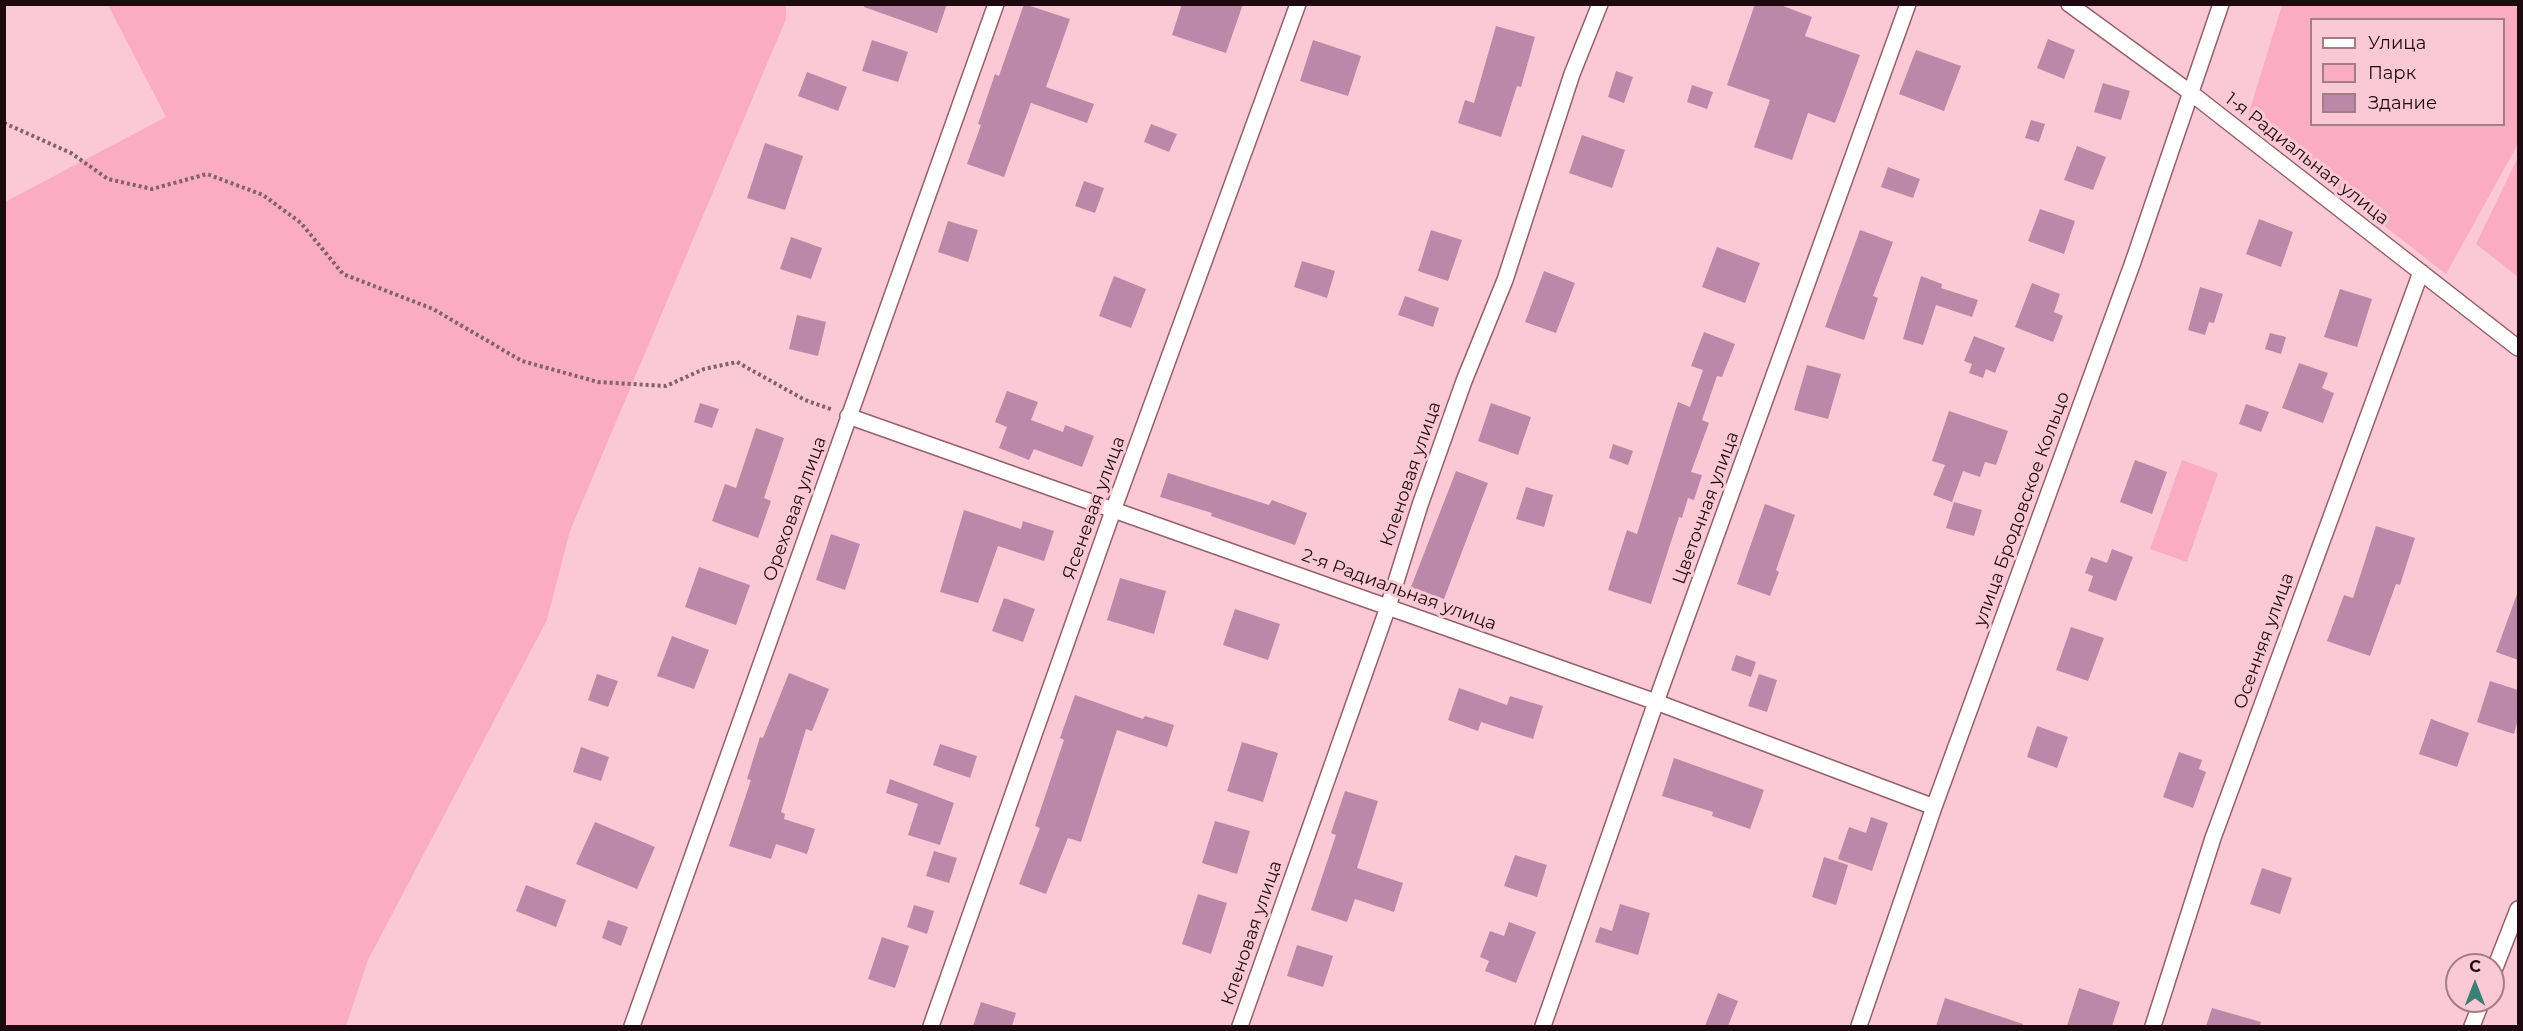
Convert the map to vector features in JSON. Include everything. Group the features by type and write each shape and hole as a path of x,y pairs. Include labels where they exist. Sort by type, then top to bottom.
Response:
{"street":[{"name":"Ореховая улица","path":"632,1026 996,4"},
{"name":"Ясеневая улица","path":"931,1026 1114,508 1298,4"},
{"name":"Кленовая улица","path":"1240,1026 1388,607 1420,505 1464,381 1505,280 1572,74 1600,4"},
{"name":"Цветочная улица","path":"1543,1026 1656,702 1908,4"},
{"name":"1-я Радиальная улица","path":"2069,4 2191,93 2518,348"},
{"name":"улица Бродовское Кольцо","path":"1859,1026 1934,807 2133,262 2221,4"},
{"name":"Осенняя улица","path":"2153,1026 2213,838 2421,273"},
{"name":"2-я Радиальная улица","path":"848,416 1114,508 1656,702 1934,807"},
{"path":"2501,953 2518,909"}],"path":[{"path":"4,123 71,153 108,179 152,189 207,174 263,195 301,224 343,274 433,309 522,361 598,382 666,386 704,369 737,362 805,400 848,416"}],"green space":[{"path":"108,5 786,5 786,19 570,531 547,620 368,960 346,1026 5,1026 5,202 166,117"},
{"path":"2282,5 2518,5 2518,144 2446,274 2247,119"},
{"path":"2518,157 2518,277 2476,244"},
{"path":"2182,460 2218,473 2187,562 2150,549"}],"building":[{"path":"864,4 947,4 937,33 864,7"},
{"path":"1024,4 1070,19 1046,87 1094,104 1087,123 1031,103 1004,177 967,164 995,74 999,76"},
{"path":"1182,4 1243,4 1226,53 1172,35"},
{"path":"1755,4 1778,4 1812,17 1805,36 1860,55 1835,123 1808,113 1792,160 1754,147 1770,100 1727,85"},
{"path":"1496,26 1535,37 1521,87 1517,86 1501,137 1458,123 1465,100 1474,103"},
{"path":"2048,39 2075,50 2064,79 2037,68"},
{"path":"872,40 908,52 898,82 862,71"},
{"path":"1313,40 1361,56 1348,96 1300,81"},
{"path":"1916,50 1961,66 1944,111 1899,94"},
{"path":"1616,71 1633,77 1624,103 1608,97"},
{"path":"807,72 847,87 838,111 798,96"},
{"path":"2103,83 2130,91 2121,120 2094,112"},
{"path":"1692,85 1713,92 1707,109 1687,102"},
{"path":"2031,120 2045,124 2039,142 2025,138"},
{"path":"1151,124 1177,134 1169,152 1144,142"},
{"path":"1582,135 1625,150 1612,188 1569,173"},
{"path":"765,143 803,156 785,210 747,198"},
{"path":"2077,146 2106,157 2093,190 2064,180"},
{"path":"1888,167 1920,179 1913,198 1881,187"},
{"path":"1084,181 1104,188 1095,213 1075,206"},
{"path":"2040,209 2075,221 2064,254 2028,241"},
{"path":"2259,219 2293,232 2281,267 2246,254"},
{"path":"948,221 978,230 968,262 938,252"},
{"path":"1431,230 1462,240 1448,281 1418,271"},
{"path":"1860,230 1893,242 1873,296 1878,298 1864,340 1825,327"},
{"path":"791,237 822,248 811,279 780,269"},
{"path":"1717,247 1760,263 1745,303 1702,287"},
{"path":"1302,261 1335,271 1327,298 1294,287"},
{"path":"1544,271 1575,283 1556,333 1525,322"},
{"path":"1114,276 1146,289 1131,328 1099,316"},
{"path":"1921,276 1942,284 1941,288 1978,300 1972,317 1936,305 1923,345 1903,339"},
{"path":"2032,283 2060,294 2054,312 2063,316 2053,342 2015,327"},
{"path":"2200,287 2223,294 2214,323 2209,322 2205,335 2188,330"},
{"path":"2340,289 2372,299 2357,347 2324,337"},
{"path":"1405,296 1439,308 1433,327 1398,315"},
{"path":"797,315 826,322 818,356 789,349"},
{"path":"1704,332 1735,344 1722,377 1717,376 1702,420 1709,423 1691,472 1702,475 1694,500 1688,498 1682,518 1679,517 1651,604 1608,590 1627,530 1637,534 1678,402 1690,407 1703,370 1691,366"},
{"path":"2270,333 2286,337 2281,354 2265,349"},
{"path":"1974,336 2005,348 1995,373 1986,369 1983,378 1969,373 1972,364 1964,361"},
{"path":"2299,363 2328,373 2322,388 2334,393 2323,423 2282,408"},
{"path":"1807,365 1841,374 1828,419 1794,410"},
{"path":"1007,391 1038,402 1031,420 1063,432 1065,425 1094,436 1082,467 1034,449 1029,460 999,448 1007,427 995,422"},
{"path":"700,403 719,409 712,428 694,422"},
{"path":"1491,403 1531,417 1518,455 1478,441"},
{"path":"2246,404 2269,412 2261,432 2239,424"},
{"path":"1949,411 2008,431 1996,465 1985,462 1980,477 1963,471 1952,502 1933,495 1945,465 1932,461"},
{"path":"756,428 784,438 764,498 771,501 758,538 712,521 725,484 736,488"},
{"path":"1613,444 1633,451 1628,465 1609,458"},
{"path":"2135,460 2167,472 2152,514 2120,502"},
{"path":"1456,471 1488,483 1444,599 1411,587"},
{"path":"1168,473 1269,505 1272,500 1307,513 1295,545 1211,516 1212,513 1160,497"},
{"path":"1526,487 1553,495 1544,527 1516,519"},
{"path":"1954,502 1982,510 1974,536 1946,528"},
{"path":"1765,504 1795,515 1776,570 1779,572 1770,596 1737,584"},
{"path":"964,510 1021,529 1023,521 1054,531 1044,561 998,546 978,603 940,592"},
{"path":"2376,526 2415,538 2400,585 2396,584 2370,656 2327,641 2344,595 2353,598"},
{"path":"831,534 860,544 845,590 816,580"},
{"path":"2112,549 2133,557 2116,601 2088,591 2093,576 2085,573 2091,557 2107,563"},
{"path":"699,567 750,585 736,625 685,607"},
{"path":"1120,578 1166,591 1154,634 1107,620"},
{"path":"2518,594 2518,660 2496,652"},
{"path":"1004,598 1035,609 1023,642 992,631"},
{"path":"1235,609 1280,624 1268,660 1223,645"},
{"path":"2071,627 2104,638 2088,681 2056,670"},
{"path":"672,636 709,650 694,689 657,676"},
{"path":"1736,655 1756,662 1751,677 1731,670"},
{"path":"789,673 829,689 812,731 806,729 781,812 785,814 784,819 815,829 807,854 776,844 771,859 729,846 751,780 747,779 760,737 763,738"},
{"path":"597,674 618,681 608,707 588,700"},
{"path":"1759,674 1777,680 1767,712 1748,706"},
{"path":"2490,681 2518,690 2518,719 2514,734 2477,722"},
{"path":"1459,688 1507,705 1510,696 1543,706 1533,739 1481,722 1478,731 1448,720"},
{"path":"1075,695 1143,719 1145,716 1174,725 1167,747 1117,730 1081,842 1068,838 1046,894 1019,884 1040,828 1035,826 1064,740 1060,738"},
{"path":"2431,719 2469,733 2457,767 2419,754"},
{"path":"2037,726 2068,737 2057,768 2027,757"},
{"path":"1242,742 1278,753 1263,802 1227,791"},
{"path":"940,744 977,756 970,778 933,765"},
{"path":"581,747 609,757 601,781 573,772"},
{"path":"2179,752 2202,760 2199,769 2206,772 2193,808 2163,797"},
{"path":"1674,758 1764,790 1750,829 1712,816 1713,812 1662,796"},
{"path":"890,779 954,803 940,845 908,835 918,804 886,793"},
{"path":"1345,791 1378,801 1357,868 1403,883 1394,912 1355,899 1347,922 1311,910 1336,835 1331,833"},
{"path":"1871,817 1888,823 1872,871 1838,859 1849,827 1866,833"},
{"path":"1215,821 1250,831 1237,874 1202,863"},
{"path":"595,822 655,847 637,889 576,864"},
{"path":"934,851 957,858 949,883 926,876"},
{"path":"1515,855 1547,865 1537,897 1504,886"},
{"path":"1824,857 1848,865 1836,905 1812,897"},
{"path":"2262,868 2292,878 2280,914 2250,904"},
{"path":"526,885 566,900 556,927 516,911"},
{"path":"1198,894 1227,903 1211,954 1182,944"},
{"path":"1620,904 1650,913 1638,955 1595,942 1600,927 1612,931"},
{"path":"914,905 934,911 927,934 907,927"},
{"path":"608,920 628,927 621,946 602,938"},
{"path":"1509,922 1536,932 1516,983 1485,971 1489,961 1480,957 1490,931 1504,936"},
{"path":"882,937 909,946 895,988 868,979"},
{"path":"1297,945 1333,956 1323,987 1287,976"},
{"path":"2079,988 2120,1002 2112,1026 2067,1026"},
{"path":"1718,993 1738,1001 1728,1026 1705,1026"},
{"path":"1945,998 2023,1024 2022,1026 1936,1026"},
{"path":"981,1002 1016,1013 1012,1026 973,1026"},
{"path":"2212,1008 2261,1022 2260,1026 2206,1026"}]}
